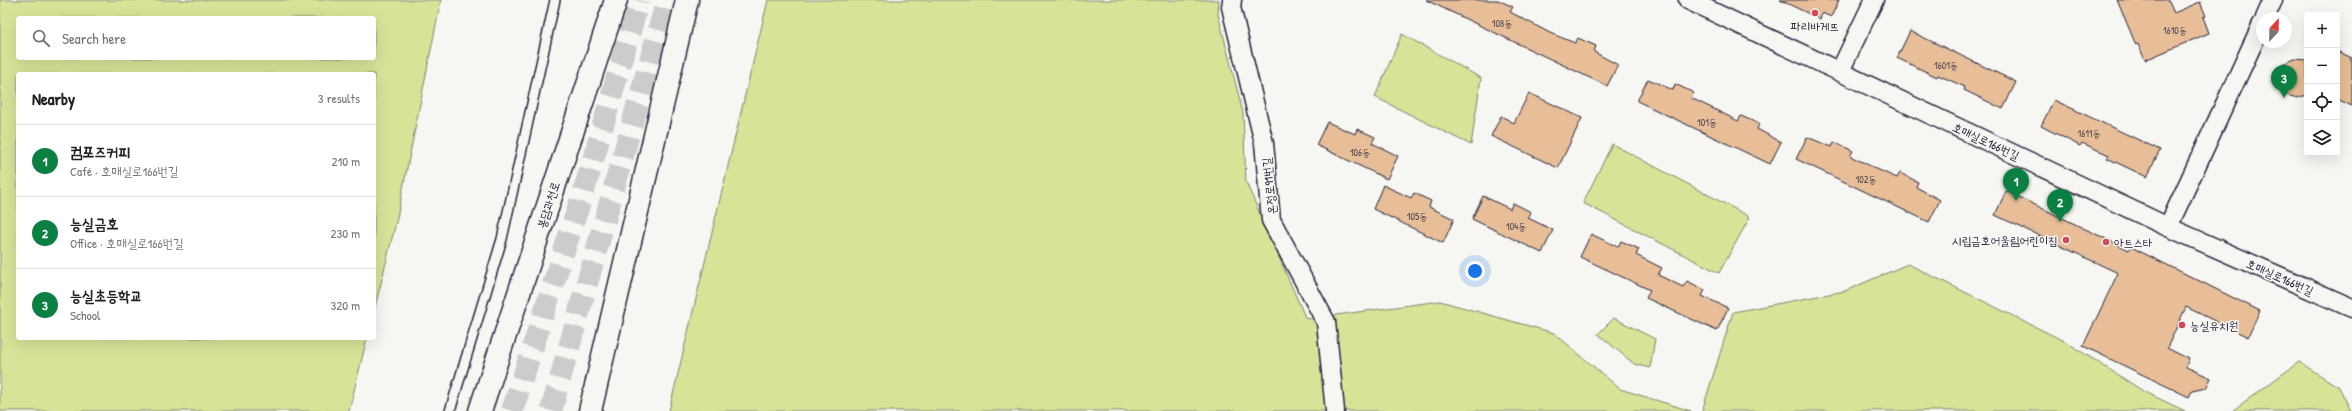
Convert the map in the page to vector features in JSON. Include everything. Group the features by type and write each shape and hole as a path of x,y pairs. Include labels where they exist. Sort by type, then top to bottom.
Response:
{"highway":[{"name":"봉담과천로","path":"480,411 616,0"},
{"path":"590,411 687,0"}],"street":[{"name":"온정로91번길","path":"1232,0 1231,6 1264,143 1271,220 1326,322 1335,411"},
{"name":"호매실로166번길","path":"1688,0 2168,227 2352,308"},
{"path":"1840,71 1874,0"},
{"path":"2268,12 2273,0"},
{"path":"2168,227 2256,37"}],"lane":[{"path":"450,411 502,238 555,0"}],"green space":[{"path":"0,0 441,0 397,218 376,303 376,72 16,72 16,340 367,340 349,411 0,411"},
{"path":"768,0 1219,0 1218,14 1243,113 1246,182 1306,319 1440,301 1554,333 1620,389 1691,411 669,411"},
{"path":"1402,34 1481,78 1471,145 1375,97"},
{"path":"1612,144 1750,217 1719,273 1583,203"},
{"path":"1908,264 2068,343 2143,391 2185,411 1702,411 1733,312 1845,291"},
{"path":"1614,318 1655,339 1650,368 1634,364 1598,334"},
{"path":"2299,362 2339,387 2351,411 2232,411"}],"building":[{"path":"1426,0 1498,0 1513,7 1510,12 1550,33 1575,43 1578,38 1596,46 1594,52 1618,65 1607,86"},
{"path":"1780,0 1839,0 1831,17 1822,13 1820,19"},
{"path":"2117,0 2168,0 2174,13 2200,2 2206,16 2203,17 2209,33 2145,60 2138,44 2136,45"},
{"path":"1910,31 2016,82 2003,109 1964,90 1965,87 1938,75 1937,77 1897,58"},
{"path":"2340,52 2352,58 2352,106 2340,100"},
{"path":"2295,59 2304,60 2304,96 2297,98 2284,94 2277,83 2278,70 2282,64"},
{"path":"1648,79 1673,90 1675,84 1694,93 1691,98 1738,121 1741,116 1759,124 1757,129 1781,142 1770,164 1637,101"},
{"path":"1529,93 1582,118 1558,168 1491,136 1501,116 1514,123"},
{"path":"2054,100 2160,150 2147,177 2107,158 2109,155 2082,143 2080,146 2041,126"},
{"path":"1327,122 1355,134 1357,129 1375,137 1372,143 1398,156 1387,179 1316,145"},
{"path":"1807,137 1832,147 1834,142 1853,151 1850,156 1881,171 1897,178 1900,173 1918,182 1916,187 1940,200 1929,222 1796,159"},
{"path":"1383,185 1411,198 1414,193 1431,201 1429,207 1454,219 1443,243 1373,209"},
{"path":"2006,191 2129,250 2131,247 2260,311 2248,337 2186,307 2167,348 2189,359 2186,367 2211,378 2206,388 2192,391 2189,397 2083,346 2118,273 1995,215"},
{"path":"1483,196 1510,209 1513,203 1531,212 1528,218 1553,230 1542,253 1472,219"},
{"path":"1591,234 1618,247 1621,241 1639,249 1636,255 1662,268 1658,275 1683,287 1687,281 1705,290 1702,296 1728,308 1717,331 1646,298 1650,290 1580,257"}],"tunnel":[{"path":"512,411 590,171 639,0"},
{"path":"551,411 667,0"}],"place":[{"name":"파리바게뜨","path":"1815,13"},
{"name":"능실초등학교","path":"2284,98"},
{"name":"컴포즈커피","path":"2016,201"},
{"name":"능실금호","path":"2060,222"},
{"name":"시립금호어울림어린이집","path":"2066,240"},
{"name":"아트스타","path":"2106,242"},
{"name":"능실유치원","path":"2182,325"}]}
